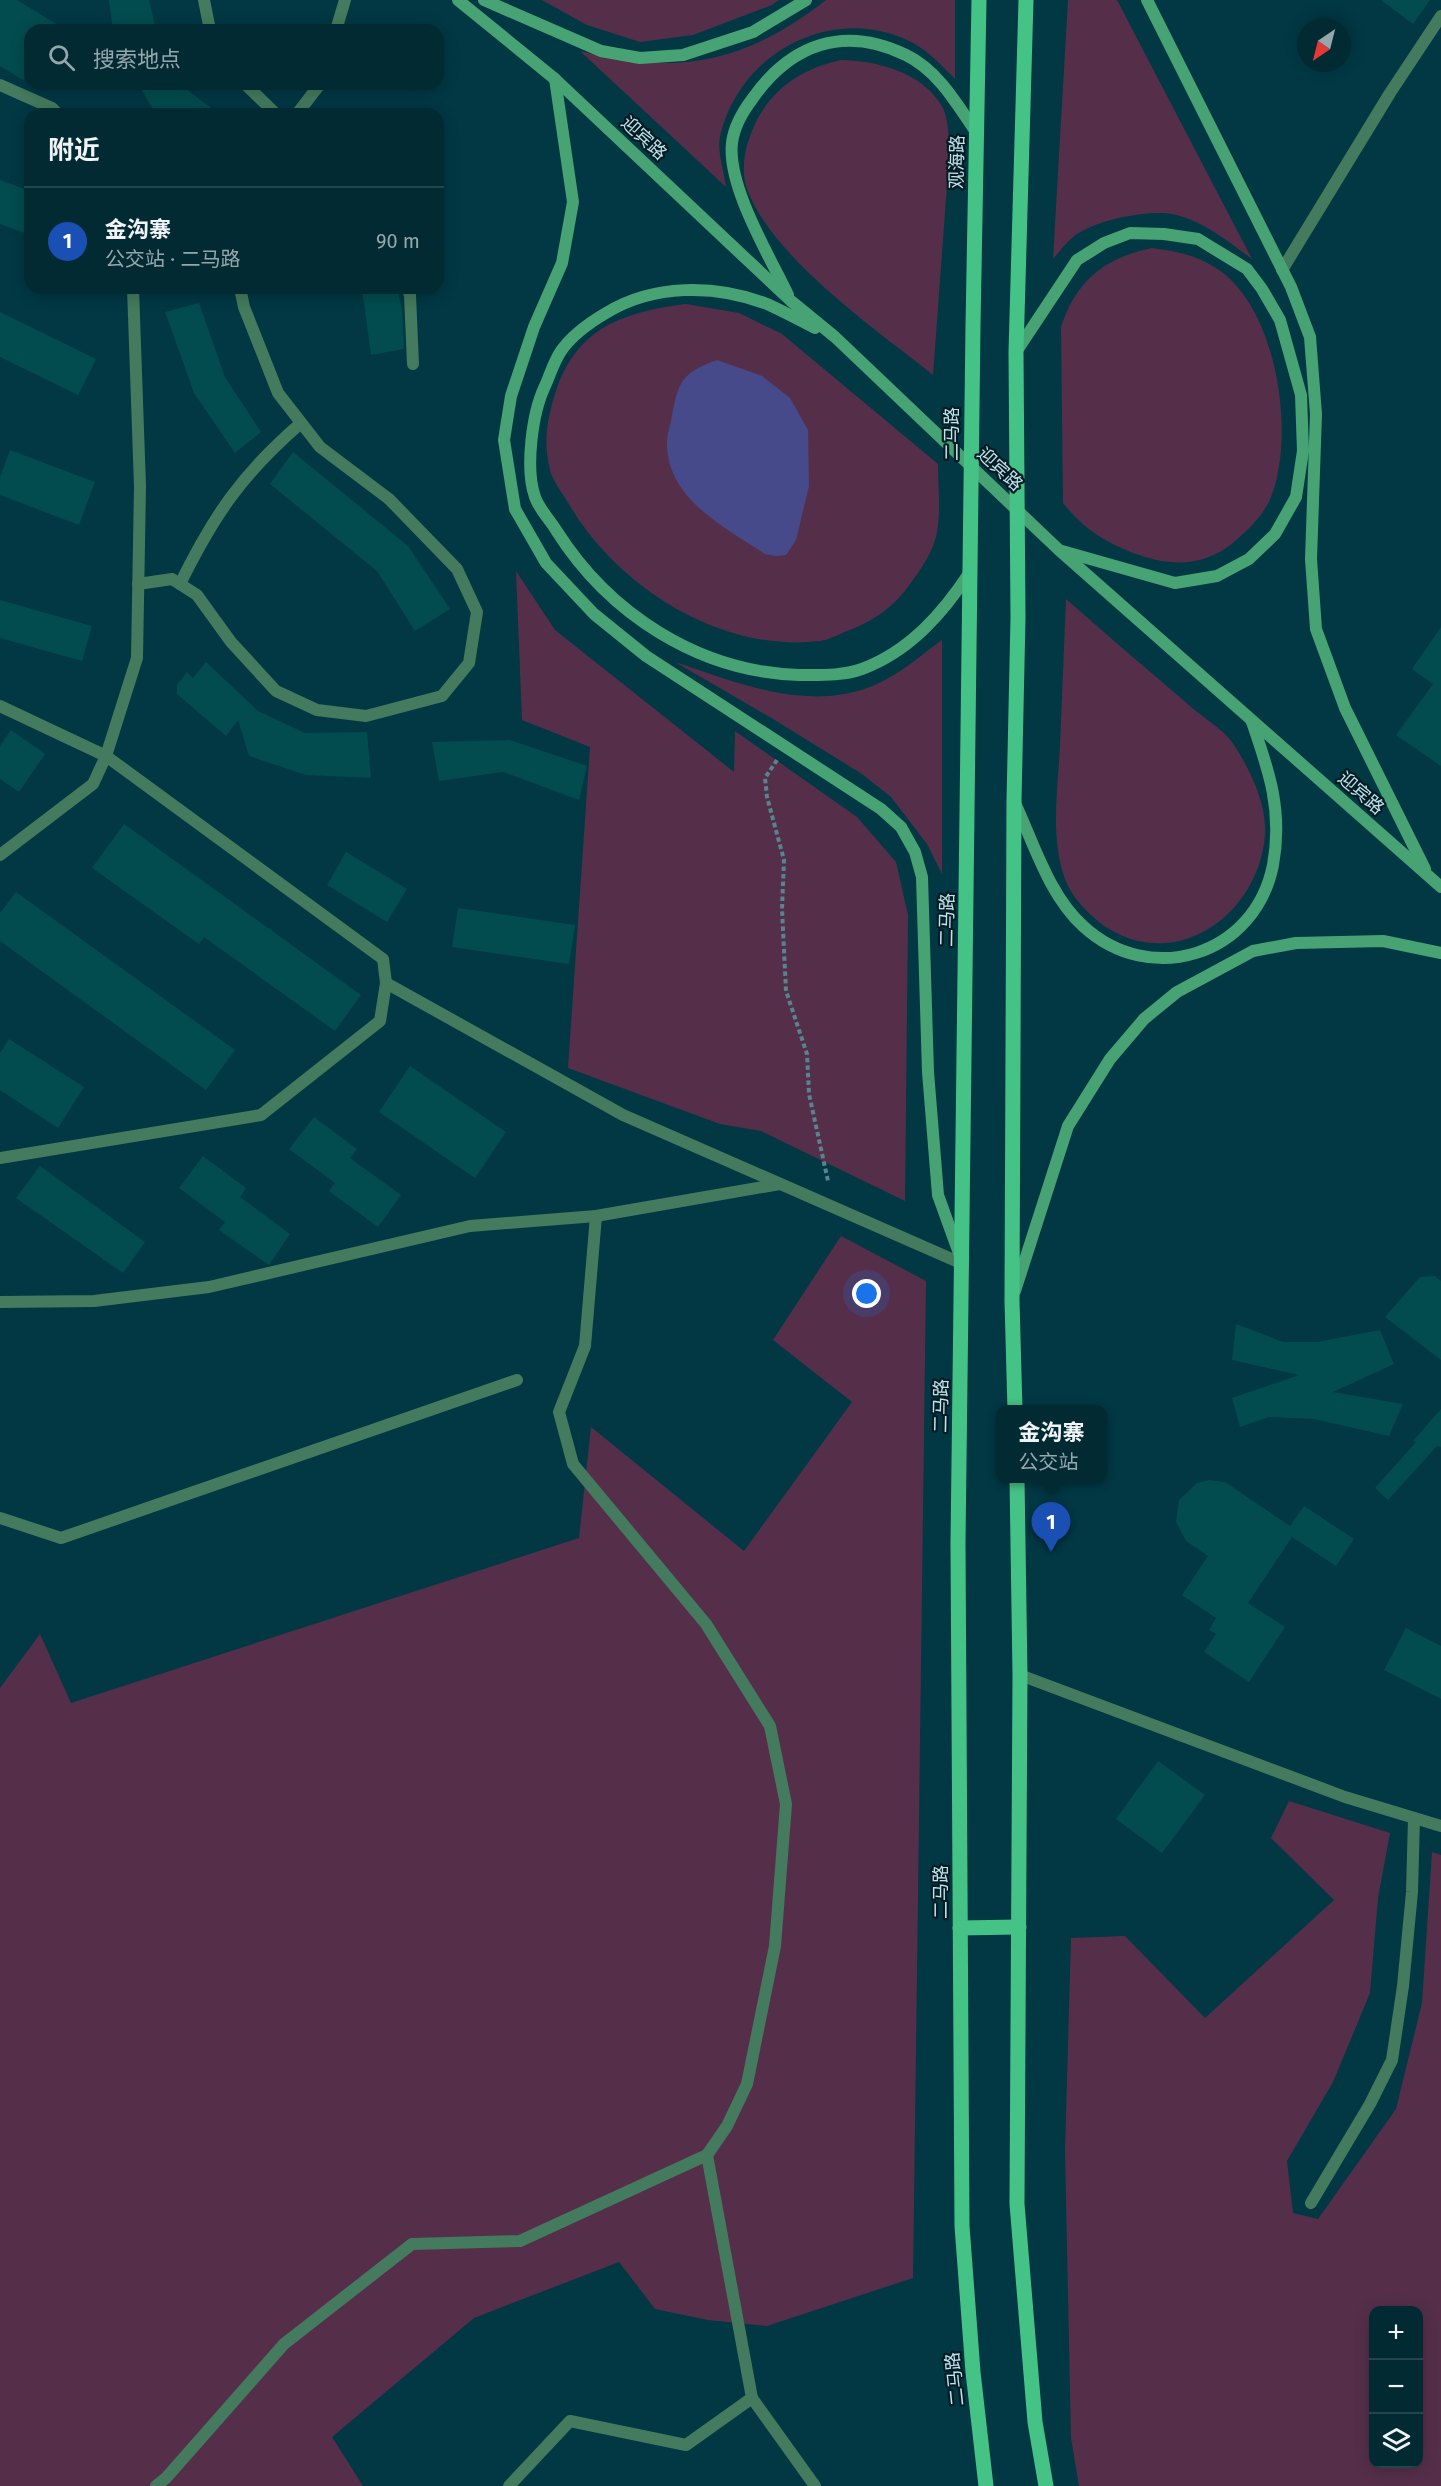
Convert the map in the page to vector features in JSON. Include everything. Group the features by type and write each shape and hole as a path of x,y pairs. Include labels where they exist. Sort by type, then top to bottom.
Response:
{"main road":[{"name":"迎宾路","path":"458,0 555,79 791,301 835,338 1059,550 1441,887"},
{"path":"484,0 601,51 640,58 682,55 753,32 806,0"},
{"name":"观海路","path":"973,325 979,0"},
{"path":"1015,1405 1012,1301 1014,801 1018,618 1016,352 1026,0"},
{"path":"1147,0 1282,270 1310,337 1316,414 1311,559 1316,629 1346,708 1428,875"},
{"path":"791,301 737,186 732,143 739,117 778,66 808,47 837,40 866,41 907,55 933,73 978,135"},
{"path":"555,79 573,202 562,263 534,327 511,396 504,440 515,509 546,563 594,614 646,656 881,809 901,826 915,852 922,877 928,1072 938,1195 963,1264"},
{"path":"1016,352 1077,260 1104,243 1130,233 1164,234 1198,239 1247,269 1262,289 1280,320 1292,354 1301,395 1303,451 1296,497 1275,534 1249,559 1217,576 1175,583 1059,550"},
{"path":"835,338 765,304 717,292 667,290 626,300 586,325 561,351 538,400 531,456 535,497 567,549 614,599 644,625 680,645 738,667 782,674 830,676 860,669 889,657 928,627 971,572"},
{"name":"二马路","path":"973,325 958,1544 960,1928 962,2226 973,2372 986,2486"},
{"path":"1014,801 1060,900 1082,926 1107,946 1139,957 1172,958 1208,950 1233,934 1259,906 1273,866 1276,831 1272,782 1251,721"},
{"path":"1012,1301 1068,1126 1110,1059 1144,1019 1177,992 1253,951 1296,943 1383,940 1441,953"},
{"path":"1017,1483 1020,1676 1017,2204 1035,2422 1046,2486"},
{"path":"960,1928 1019,1927"}],"street":[{"path":"204,0 209,24"},
{"path":"338,24 345,0"},
{"path":"1282,270 1390,93 1441,16"},
{"path":"0,85 52,108"},
{"path":"251,90 270,108"},
{"path":"302,108 315,90"},
{"path":"0,855 93,784 106,756 137,658 140,486 133,294"},
{"path":"138,584 172,579 197,595 231,642 276,691 316,710 366,716 442,696 470,663 477,612 457,568 388,499 320,447 301,423 278,393 244,307 241,294"},
{"path":"410,294 412,364"},
{"path":"180,584 205,532 232,493 272,448 301,423"},
{"path":"0,706 106,756 383,959 386,982 381,1021 261,1115 0,1158"},
{"path":"386,982 623,1115 963,1264"},
{"path":"0,1302 94,1301 209,1287 470,1226 596,1216 780,1184"},
{"path":"156,2486 166,2478 284,2344 412,2244 520,2241 707,2155 727,2126 747,2084 775,1946 786,1804 770,1726 724,1652 706,1624 573,1464 559,1412 585,1346 596,1216"},
{"path":"0,1518 61,1538 517,1380"},
{"path":"1020,1676 1345,1797 1441,1826"},
{"path":"1311,2203 1370,2104 1392,2060 1403,1986 1412,1892 1414,1818"},
{"path":"707,2155 752,2398 815,2486"},
{"path":"509,2486 570,2421 686,2445 752,2398"}],"path":[{"path":"786,746 765,778 766,797 784,860 782,909 786,991 807,1054 809,1094 828,1181"}],"shaded area":[{"path":"542,0 779,0 772,5 693,35 640,42 587,25"},
{"path":"826,0 955,0 955,79 919,47 905,39 876,30 846,28 817,33 790,44 766,61 746,82 730,108 719,143 726,187 580,51 616,59 649,62 680,62 710,58 739,50 767,38"},
{"path":"1068,0 1117,0 1252,259 1217,234 1188,218 1166,213 1153,213 1123,217 1093,226 1072,238 1053,259"},
{"path":"841,60 884,66 912,77 924,85 945,112 950,145 933,375 856,315 802,266 779,241 760,215 747,189 744,171 745,153 754,126 765,106 783,87 804,73"},
{"path":"1152,248 1177,252 1201,260 1216,268 1237,286 1254,311 1267,341 1276,373 1281,407 1282,440 1278,471 1268,504 1255,522 1234,542 1214,555 1192,562 1157,560 1121,548 1080,522 1063,503 1061,327 1075,297 1094,274 1120,258"},
{"path":"686,304 739,313 782,334 938,464 939,516 937,532 930,553 904,592 891,606 868,622 820,641 783,642 746,636 711,625 677,609 645,588 616,563 591,536 556,484 551,475 548,459 546,440 548,421 565,369 577,351 606,326 624,318 664,307"},
{"path":"516,571 555,630 734,772 735,731 857,817 896,862 908,915 905,1201 761,1131 720,1124 568,1068 590,747 522,720"},
{"path":"1066,599 1195,711 1225,734 1246,765 1260,799 1265,834 1259,864 1247,891 1229,913 1206,930 1181,940 1154,943 1126,937 1099,922 1077,900 1061,868 1056,815"},
{"path":"942,640 942,874 927,844 891,797 862,774 675,662 724,679 775,692 801,696 826,696 852,693 886,680"},
{"path":"841,1236 926,1281 913,2278 767,2326 708,2320 655,2309 619,2262 474,2318 332,2437 363,2486 0,2486 0,1688 40,1634 71,1703 579,1538 591,1427 744,1551 852,1402 773,1340"},
{"path":"1289,1801 1390,1833 1378,1898 1370,1993 1333,2082 1287,2161 1293,2213 1318,2219 1396,2109 1422,2003 1432,1852 1441,1855 1441,2486 1079,2486 1071,2438 1065,2151 1071,1938 1125,1936 1205,2018 1334,1900 1271,1838"}],"water":[{"path":"717,360 762,376 790,398 808,430 809,486 796,540 786,555 765,554 716,522 687,495 676,479 669,462 668,435 680,385 697,369"}],"building":[{"path":"0,0 17,0 56,24 24,24 23,80 0,66"},
{"path":"109,0 149,0 155,24 112,24"},
{"path":"1381,0 1430,0 1413,24"},
{"path":"142,90 187,90 211,108 152,108"},
{"path":"0,180 24,189 24,233 0,224"},
{"path":"363,294 398,294 402,309 404,349 371,355"},
{"path":"199,303 225,377 261,432 235,453 194,393 165,312"},
{"path":"0,312 96,359 78,395 0,357"},
{"path":"10,450 95,482 79,525 0,495 0,477"},
{"path":"293,452 408,546 450,609 415,631 377,571 270,484"},
{"path":"0,600 92,626 82,661 0,638"},
{"path":"1441,627 1441,766 1396,735 1433,684 1412,669"},
{"path":"206,662 258,711 305,733 367,732 371,778 306,775 249,756 238,720 226,736 177,694 177,685 187,672 193,678"},
{"path":"11,730 45,754 19,792 0,779 0,746"},
{"path":"510,740 587,766 579,800 503,772 439,781 432,742"},
{"path":"124,824 361,995 335,1031 204,937 199,944 92,868"},
{"path":"346,852 407,889 387,922 327,885"},
{"path":"16,892 235,1050 206,1090 0,941 0,913"},
{"path":"458,908 575,925 569,964 452,947"},
{"path":"9,1039 84,1087 58,1128 0,1090 0,1053"},
{"path":"410,1066 506,1132 475,1178 379,1112"},
{"path":"314,1117 357,1149 350,1158 401,1195 378,1227 329,1191 335,1183 289,1149"},
{"path":"203,1156 246,1188 240,1197 290,1234 269,1265 219,1230 225,1222 179,1188"},
{"path":"40,1166 145,1242 123,1273 16,1198"},
{"path":"1435,1276 1441,1281 1441,1360 1385,1317 1420,1277"},
{"path":"1236,1324 1283,1342 1317,1342 1380,1330 1394,1364 1333,1392 1403,1404 1389,1436 1314,1419 1269,1417 1240,1427 1232,1398 1299,1375 1232,1360"},
{"path":"1441,1409 1441,1447 1437,1446 1388,1500 1375,1488 1416,1442 1413,1441"},
{"path":"1209,1480 1225,1482 1290,1526 1304,1506 1354,1539 1336,1566 1292,1537 1248,1603 1285,1627 1249,1682 1204,1652 1216,1634 1209,1630 1216,1618 1182,1595 1208,1556 1186,1541 1176,1522 1179,1500 1197,1483"},
{"path":"1406,1628 1441,1646 1441,1699 1384,1670"},
{"path":"1158,1761 1205,1795 1162,1853 1116,1819"}],"place":[{"name":"金沟寨","path":"1051,1552"}]}
